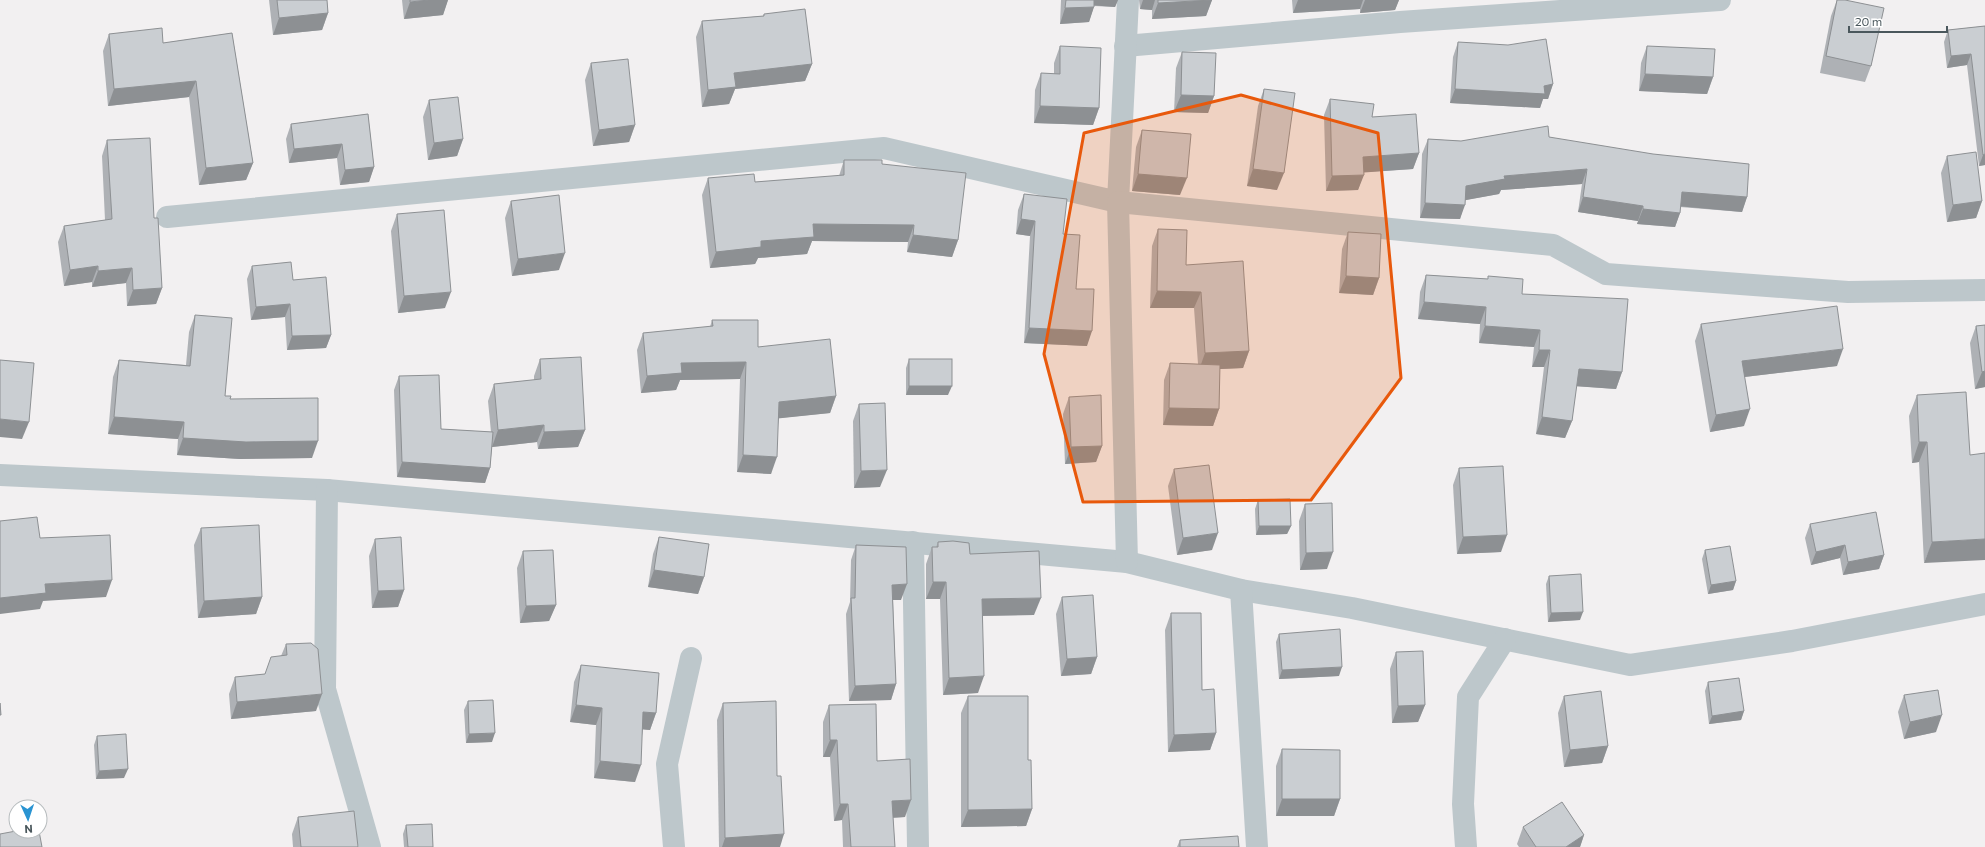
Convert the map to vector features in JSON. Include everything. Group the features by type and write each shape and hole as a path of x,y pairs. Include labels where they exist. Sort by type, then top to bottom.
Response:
{"street":[{"path":"1127,562 1118,202 1128,0"},
{"path":"1125,46 1400,22 1720,0"},
{"path":"167,217 884,148 1118,202 1553,245 1606,274 1848,292 1985,290"},
{"path":"0,475 327,490 1127,562 1241,590 1352,608 1630,665 1792,641 1985,604"},
{"path":"327,490 325,689 370,847"},
{"path":"913,542 918,847"},
{"path":"1241,590 1257,847"},
{"path":"1466,847 1464,804 1468,697 1505,639"},
{"path":"674,847 667,764 691,658"}],"highlighted area":[{"path":"1241,95 1378,133 1401,378 1311,500 1083,502 1044,354 1084,133"}],"building":[{"path":"277,0 327,0 328,13 279,18"},
{"path":"410,0 429,0 410,2"},
{"path":"1066,0 1094,0 1094,7 1065,8"},
{"path":"1158,0 1212,0 1158,3"},
{"path":"1837,0 1845,0 1884,8 1871,66 1826,56"},
{"path":"805,9 812,64 734,73 736,87 708,90 702,21 764,16 764,14"},
{"path":"1985,26 1985,154 1983,155 1971,54 1951,56 1948,30"},
{"path":"162,28 163,43 232,33 253,163 206,168 196,81 114,89 109,34"},
{"path":"1546,39 1553,84 1544,86 1545,94 1455,89 1458,42 1508,45"},
{"path":"1060,46 1101,48 1099,108 1040,106 1041,73 1060,74"},
{"path":"1647,46 1715,49 1713,77 1645,74"},
{"path":"1182,52 1216,53 1214,96 1181,95"},
{"path":"628,59 635,125 599,130 591,63"},
{"path":"1264,89 1295,93 1284,173 1253,169"},
{"path":"458,97 463,139 434,143 429,100"},
{"path":"1330,99 1374,104 1372,117 1416,114 1419,153 1363,157 1364,175 1332,176"},
{"path":"368,114 374,167 345,170 342,144 294,149 291,124"},
{"path":"1548,126 1549,137 1653,154 1749,164 1747,197 1682,192 1680,213 1643,209 1643,206 1583,197 1587,169 1504,176 1505,179 1466,186 1465,205 1425,203 1428,139 1461,141"},
{"path":"1142,130 1191,134 1187,178 1138,174"},
{"path":"150,138 154,218 158,218 162,288 133,290 132,268 98,271 98,266 70,270 64,226 112,219 107,140"},
{"path":"1976,152 1982,201 1953,205 1947,156"},
{"path":"844,160 882,160 882,164 966,173 958,240 913,235 914,225 813,224 814,237 761,241 761,247 716,252 708,178 754,174 755,182 844,175"},
{"path":"1024,194 1067,199 1063,234 1080,235 1076,289 1094,289 1092,331 1029,328 1035,221 1021,219"},
{"path":"559,195 565,253 518,259 511,201"},
{"path":"444,210 451,292 404,296 397,214"},
{"path":"1158,229 1187,230 1186,265 1243,261 1249,351 1205,353 1201,292 1157,291"},
{"path":"1348,232 1381,234 1379,278 1346,276"},
{"path":"291,262 293,280 326,277 331,335 292,336 290,304 256,307 252,266"},
{"path":"1426,275 1488,279 1488,276 1523,279 1522,294 1628,299 1622,372 1579,369 1572,421 1542,417 1550,350 1539,350 1540,330 1485,326 1486,307 1424,302"},
{"path":"1837,306 1843,349 1742,361 1750,409 1716,415 1701,324"},
{"path":"195,315 232,318 225,396 231,396 230,399 318,398 318,441 246,442 183,438 184,422 114,417 119,360 190,366"},
{"path":"712,320 758,320 758,347 830,339 836,396 779,402 777,457 743,455 746,362 681,363 682,373 647,376 643,333 713,326"},
{"path":"1985,325 1985,371 1982,372 1976,326"},
{"path":"581,357 585,430 544,432 544,425 498,430 494,384 541,379 540,359"},
{"path":"909,359 952,359 952,386 909,386"},
{"path":"0,360 34,363 29,422 0,419"},
{"path":"1170,363 1220,365 1219,409 1169,408"},
{"path":"439,375 441,429 493,432 490,468 402,462 399,376"},
{"path":"1966,392 1970,455 1985,453 1985,539 1932,542 1927,442 1919,442 1917,395"},
{"path":"1101,395 1102,446 1071,447 1069,397"},
{"path":"885,403 887,470 861,471 859,404"},
{"path":"1209,465 1218,533 1183,538 1174,469"},
{"path":"1503,466 1507,535 1463,537 1459,468"},
{"path":"1290,499 1291,526 1259,526 1258,500"},
{"path":"1332,503 1333,552 1306,553 1305,504"},
{"path":"1876,512 1884,555 1848,562 1845,545 1816,552 1810,524"},
{"path":"37,517 40,538 110,535 112,580 45,584 46,593 0,598 0,521"},
{"path":"259,525 262,597 204,601 201,528"},
{"path":"401,537 404,590 378,591 375,539"},
{"path":"659,537 709,544 704,577 654,570"},
{"path":"953,541 969,543 970,554 1039,551 1041,598 982,599 984,676 949,678 946,582 933,582 932,547 938,547 938,542"},
{"path":"856,545 906,547 907,584 892,585 896,684 855,686 851,598 855,598"},
{"path":"1730,546 1736,581 1711,585 1705,550"},
{"path":"553,550 556,605 526,606 523,551"},
{"path":"1581,574 1583,612 1551,613 1549,576"},
{"path":"1093,595 1097,657 1067,659 1062,597"},
{"path":"1171,613 1201,613 1202,690 1214,689 1216,733 1174,735"},
{"path":"1340,629 1342,667 1282,670 1279,634"},
{"path":"311,643 318,649 322,694 237,702 235,677 265,674 271,657 287,655 286,644"},
{"path":"1423,651 1425,705 1398,706 1396,652"},
{"path":"581,665 659,673 656,713 643,712 641,765 600,761 602,708 576,705"},
{"path":"1739,678 1744,711 1712,716 1708,682"},
{"path":"1938,690 1942,715 1910,722 1904,695"},
{"path":"1601,691 1608,746 1570,750 1564,696"},
{"path":"968,696 1028,696 1028,760 1031,760 1032,809 968,810"},
{"path":"493,700 495,733 469,734 468,701"},
{"path":"776,701 777,776 781,776 784,834 725,838 723,703"},
{"path":"876,704 877,761 910,759 911,800 892,801 895,847 851,847 848,804 840,804 837,740 830,740 829,705"},
{"path":"126,734 128,769 99,771 97,736"},
{"path":"1282,749 1340,750 1340,799 1282,799"},
{"path":"1562,802 1584,835 1566,847 1536,847 1523,827"},
{"path":"354,811 358,847 301,847 298,817"},
{"path":"432,824 433,847 408,847 406,825"},
{"path":"8,832 8,839 40,839 42,847 0,847 0,834"},
{"path":"1238,836 1239,847 1180,847 1180,840"}]}
